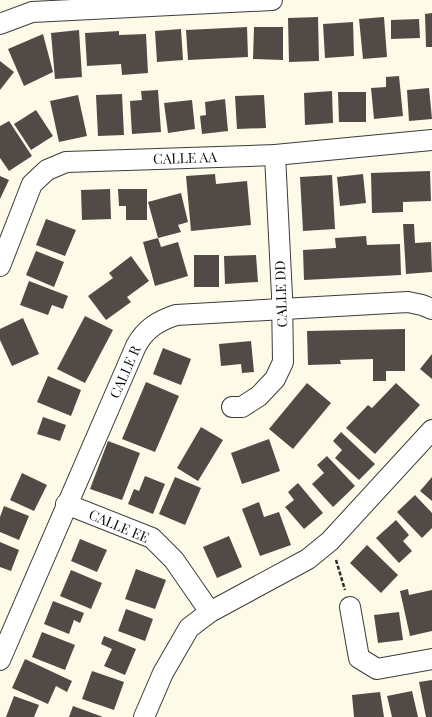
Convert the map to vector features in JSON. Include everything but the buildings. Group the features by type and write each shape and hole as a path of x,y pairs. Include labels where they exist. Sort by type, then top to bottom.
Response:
{"street":[{"path":"0,24 32,12 272,0"},
{"name":"CALLE AA","path":"0,266 32,184 48,170 66,162 275,155 432,140"},
{"name":"CALLE DD","path":"232,407 242,407 259,396 275,380 283,362 275,155"},
{"name":"CALLE R","path":"0,660 66,504 139,339 152,326 164,319 176,315 408,302 432,309"},
{"path":"144,717 163,673 190,628 210,612 308,559 330,541 432,430"},
{"name":"CALLE EE","path":"66,504 152,538 174,560 210,612"},
{"path":"350,607 359,658 377,669 432,659"}],"path":[{"path":"330,541 350,607"}]}
